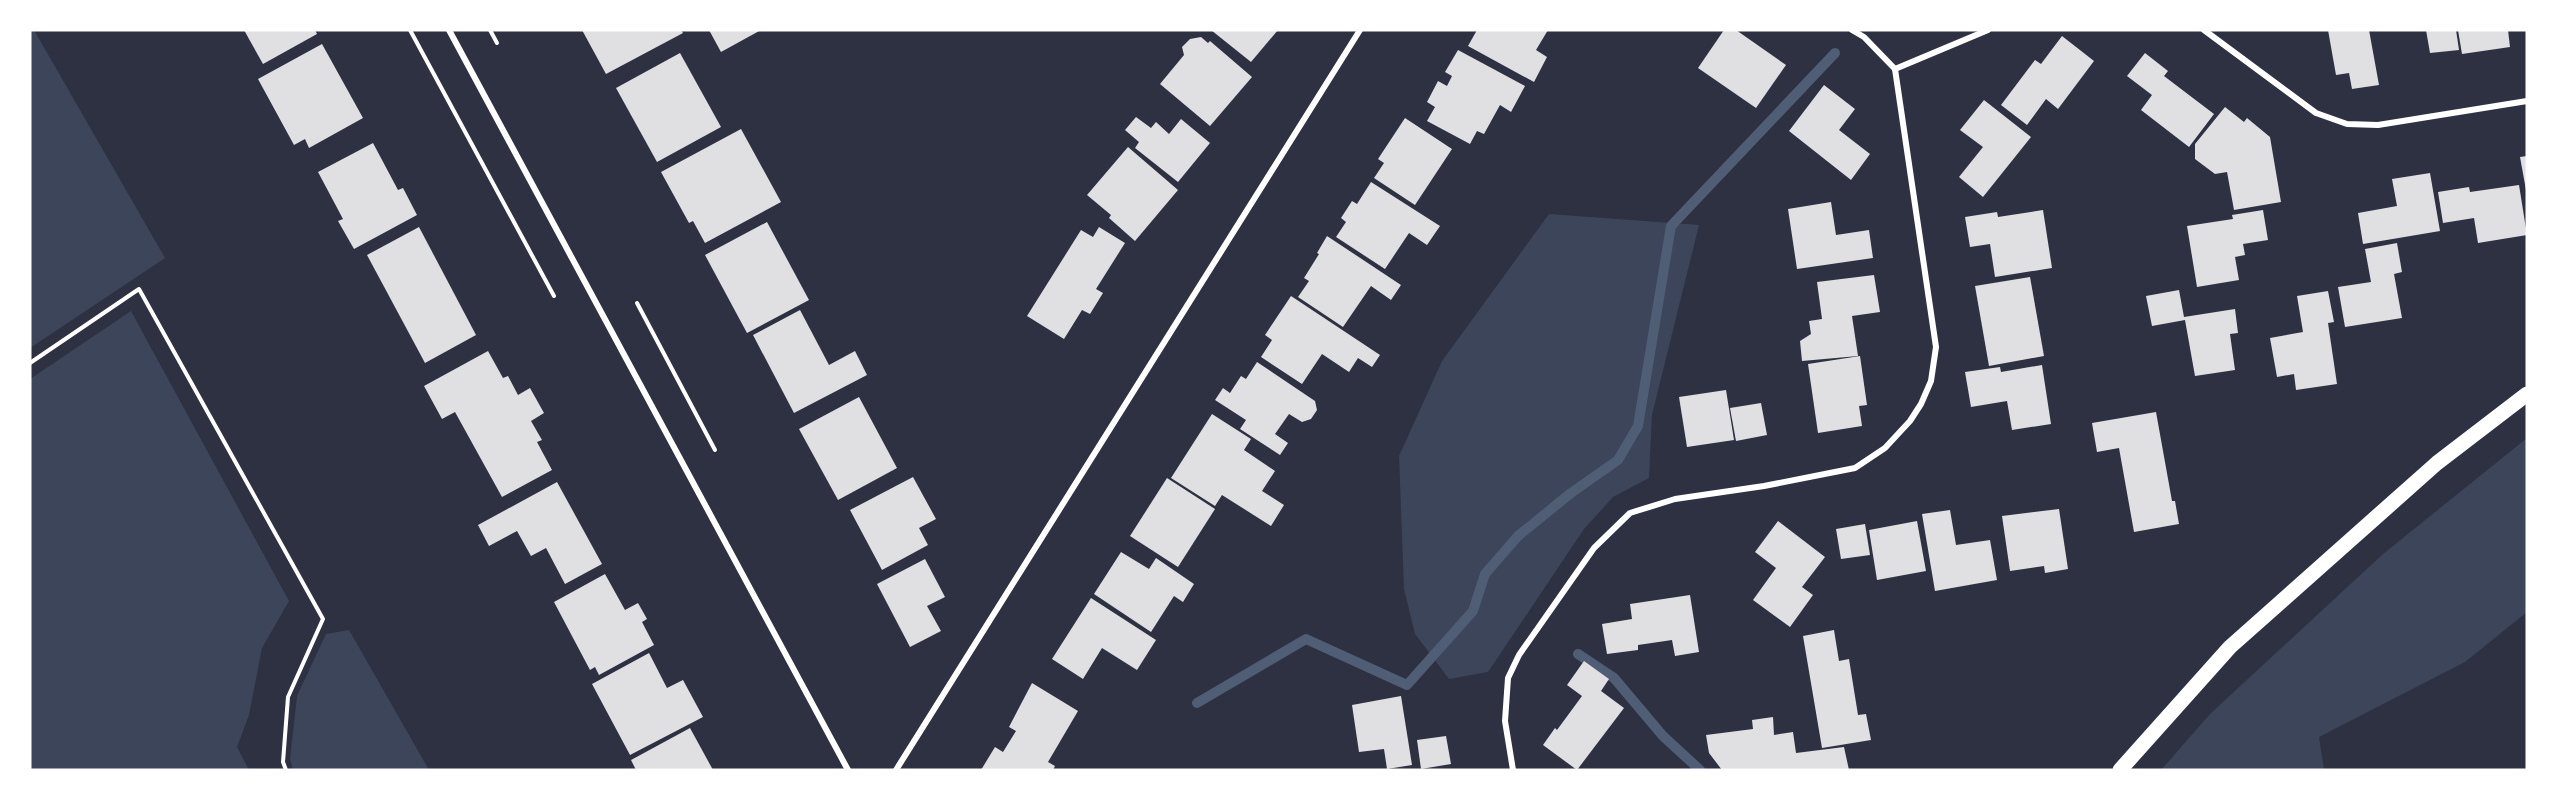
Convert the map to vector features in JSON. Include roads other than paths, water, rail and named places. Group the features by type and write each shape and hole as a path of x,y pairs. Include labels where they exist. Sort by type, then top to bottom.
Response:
{"main road":[{"path":"2120,770 2230,647 2437,463 2527,394"}],"street":[{"path":"449,30 848,770"},
{"path":"896,770 1360,30"},
{"path":"1513,770 1504,721 1508,678 1519,655 1594,548 1630,513 1675,499 1774,485 1855,468 1885,448 1910,421 1921,404 1931,381 1936,347 1895,69 1863,37 1852,30"},
{"path":"1895,69 1988,30"},
{"path":"2204,30 2316,113 2347,124 2378,125 2527,101"}],"waterway":[{"path":"1197,703 1306,639 1407,685 1473,611 1485,574 1518,536 1571,493 1618,460 1638,426 1671,226 1835,53"},
{"path":"1578,654 1614,678 1663,736 1700,770"}]}
